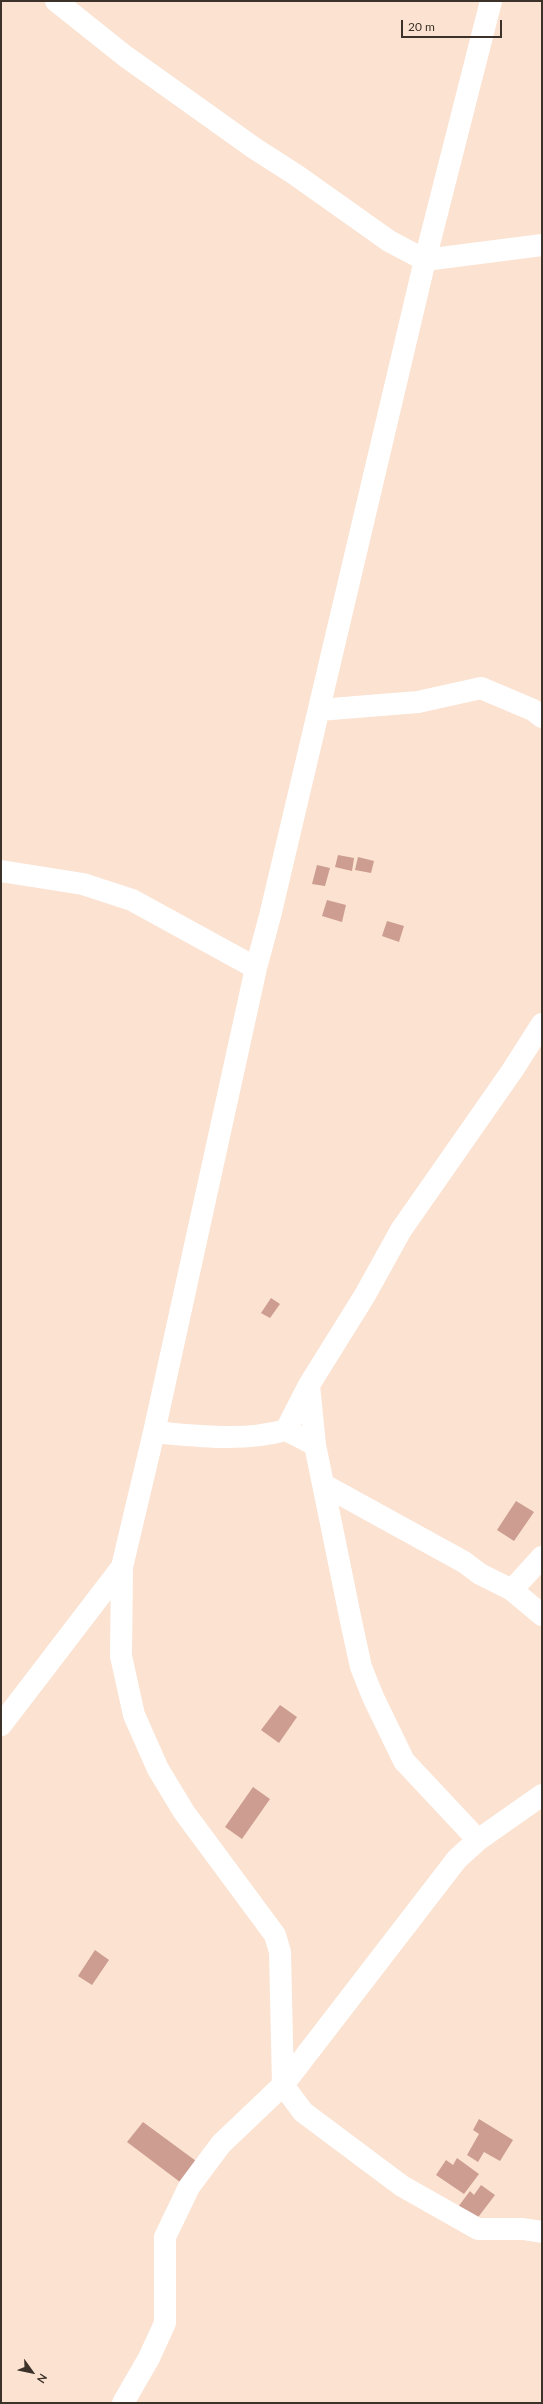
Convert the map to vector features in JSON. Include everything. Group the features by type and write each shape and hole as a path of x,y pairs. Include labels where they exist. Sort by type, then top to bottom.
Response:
{"street":[{"path":"56,1 125,56 254,148 296,175 389,241 425,260 542,245"},
{"path":"491,1 425,260 319,710 256,968 154,1432 122,1567 121,1656 134,1715 158,1769 184,1812 275,1935 280,1952 283,2085 303,2112 402,2186 478,2228 523,2229 542,2232"},
{"path":"319,710 418,702 481,688 533,710 542,717"},
{"path":"1,871 83,884 132,900 256,968"},
{"path":"286,1430 309,1385 365,1295 401,1230 512,1071 542,1024"},
{"path":"309,1385 315,1445 361,1667 373,1697 404,1761 478,1840"},
{"path":"154,1432 222,1437 267,1435 286,1430 315,1445"},
{"path":"324,1484 464,1562 480,1574 512,1590 542,1615"},
{"path":"512,1590 542,1557"},
{"path":"1,1725 122,1567"},
{"path":"123,2403 149,2358 164,2323 165,2237 189,2187 221,2144 283,2085 457,1859 478,1840 542,1795"}],"building":[{"path":"338,855 354,858 352,871 335,867"},
{"path":"358,857 374,861 371,873 355,870"},
{"path":"317,865 330,868 325,886 312,884"},
{"path":"327,900 346,905 342,922 322,916"},
{"path":"387,921 404,926 399,942 382,936"},
{"path":"271,1298 280,1304 270,1318 261,1313"},
{"path":"516,1501 534,1512 514,1541 497,1530"},
{"path":"280,1705 297,1717 279,1743 261,1730"},
{"path":"253,1787 270,1799 242,1839 225,1827"},
{"path":"95,1950 109,1960 92,1985 78,1976"},
{"path":"479,2119 513,2140 500,2161 484,2152 478,2162 467,2155 479,2134 473,2130"},
{"path":"143,2122 196,2161 180,2182 127,2142"},
{"path":"457,2158 479,2174 464,2194 436,2175 446,2160 453,2165"},
{"path":"481,2185 495,2195 476,2220 458,2207 470,2191 474,2195"}]}
